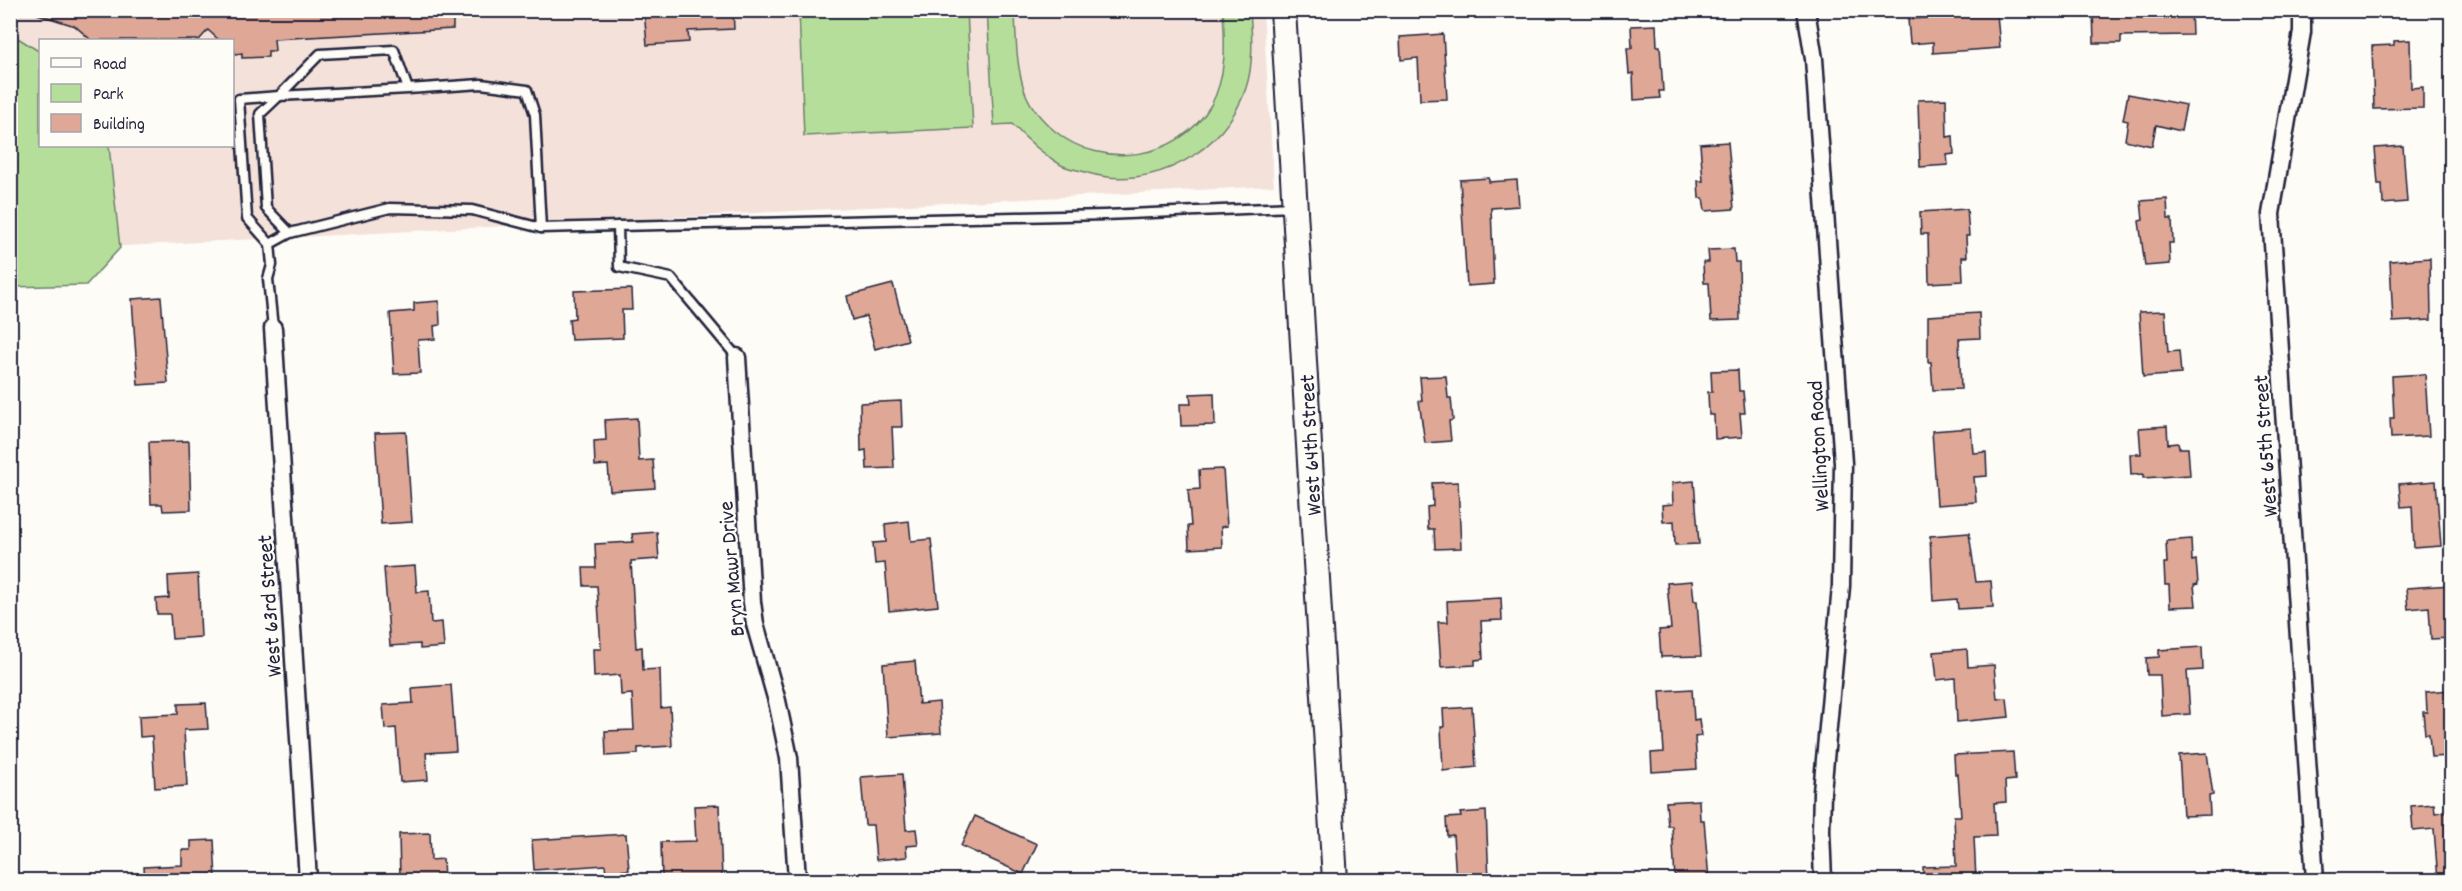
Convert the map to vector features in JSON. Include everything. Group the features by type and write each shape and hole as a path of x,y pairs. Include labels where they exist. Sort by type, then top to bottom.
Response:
{"street":[{"name":"West 64th Street","path":"1283,10 1335,880"},
{"name":"Wellington Road","path":"1806,10 1814,59 1843,464 1841,586 1822,792 1823,880"},
{"name":"West 65th Street","path":"2302,10 2302,32 2271,214 2314,880"},
{"name":"West 63rd Street","path":"273,328 308,880"},
{"name":"Bryn Mawr Drive","path":"737,357 754,624 777,701 789,758 796,880"}],"lane":[{"path":"290,233 266,208 260,114 320,54 394,50 408,89"},
{"path":"273,328 268,279 272,265 270,244 247,218 239,99 481,84 527,90 535,115 540,228"},
{"path":"270,244 290,233 390,208 472,210 540,228 1106,215 1295,207"},
{"path":"618,226 619,267 671,278 737,357"}],"shaded area":[{"path":"10,11 1263,11 1274,186 11,252"}],"green space":[{"path":"799,11 967,11 973,128 804,136"},
{"path":"987,11 1015,11 1017,52 1022,82 1038,114 1056,132 1075,144 1096,152 1117,155 1160,148 1180,138 1197,124 1211,105 1220,82 1224,47 1223,11 1250,11 1252,40 1249,79 1236,111 1221,131 1204,148 1183,162 1137,177 1112,177 1067,168 1041,151 1012,124 994,125"},
{"path":"10,33 39,51 39,147 109,147 120,248 86,285 11,287"}],"building":[{"path":"37,10 453,10 453,29 274,39 275,51 268,51 268,57 242,58 242,53 235,54 234,39 218,39 208,30 200,39 90,39 75,26 37,14"},
{"path":"644,10 733,10 734,29 688,31 689,42 647,45"},
{"path":"2093,10 2191,10 2192,35 2121,36 2121,43 2094,43"},
{"path":"1997,14 2000,48 1933,53 1933,42 1910,44 1908,19"},
{"path":"1656,25 1663,91 1659,91 1660,98 1634,100 1633,73 1629,74 1627,48 1632,48 1631,26"},
{"path":"1443,34 1447,99 1420,100 1418,58 1401,60 1400,37"},
{"path":"2410,40 2411,88 2423,87 2423,108 2374,109 2372,46 2394,45 2394,41"},
{"path":"2128,94 2186,105 2181,131 2156,125 2152,146 2125,140 2128,121 2123,120"},
{"path":"1946,99 1947,137 1953,136 1954,154 1947,155 1948,165 1920,167 1918,100"},
{"path":"1728,142 1734,209 1705,211 1703,198 1699,198 1698,181 1703,181 1700,144"},
{"path":"2403,146 2407,202 2383,204 2382,184 2378,184 2375,148"},
{"path":"1489,178 1489,182 1517,180 1519,206 1491,208 1494,284 1467,286 1460,180"},
{"path":"2167,199 2168,219 2172,219 2173,243 2169,243 2170,264 2145,266 2139,221 2143,220 2141,201"},
{"path":"1967,209 1969,236 1966,236 1967,257 1962,257 1963,281 1929,283 1928,234 1921,234 1920,212"},
{"path":"1734,249 1735,262 1739,262 1740,320 1711,321 1709,283 1704,283 1703,262 1709,262 1708,250"},
{"path":"2430,258 2431,320 2393,322 2390,261"},
{"path":"893,284 908,340 875,349 866,316 852,320 847,296"},
{"path":"631,289 632,310 622,310 623,338 571,340 569,319 575,318 574,291"},
{"path":"161,297 168,383 138,385 132,299"},
{"path":"439,301 440,325 434,326 435,339 418,340 420,373 394,374 390,313 414,311 414,303"},
{"path":"2165,311 2168,352 2179,351 2181,374 2143,377 2139,312"},
{"path":"1979,313 1980,338 1959,339 1961,389 1933,390 1931,362 1928,362 1928,316"},
{"path":"1738,370 1739,391 1743,391 1745,413 1740,413 1742,437 1715,439 1714,415 1709,415 1708,392 1712,392 1711,371"},
{"path":"2425,374 2429,436 2391,438 2390,418 2394,418 2392,376"},
{"path":"1446,376 1453,420 1449,421 1451,441 1425,443 1419,401 1422,401 1420,377"},
{"path":"1214,393 1215,425 1181,426 1180,404 1191,404 1190,394"},
{"path":"901,401 902,427 892,427 894,468 867,469 866,450 861,451 860,403"},
{"path":"637,418 639,461 653,460 655,488 610,491 608,465 595,466 594,441 606,440 605,420"},
{"path":"2167,426 2168,444 2178,443 2179,448 2188,448 2190,475 2143,478 2143,474 2131,475 2130,454 2141,454 2139,428"},
{"path":"1971,428 1973,453 1986,452 1987,476 1974,477 1976,502 1937,505 1932,431"},
{"path":"406,432 412,522 381,524 375,433"},
{"path":"189,441 191,510 163,511 162,504 151,504 149,442"},
{"path":"1223,469 1227,526 1221,527 1222,547 1189,549 1188,526 1191,526 1188,490 1200,489 1199,470"},
{"path":"1694,481 1699,544 1675,545 1674,521 1663,522 1662,505 1673,504 1672,483"},
{"path":"2436,481 2441,546 2414,548 2412,506 2401,507 2399,484"},
{"path":"1458,482 1461,548 1435,549 1434,529 1428,529 1427,507 1433,506 1432,483"},
{"path":"909,521 911,541 931,539 938,606 889,611 885,563 875,564 873,543 886,542 885,524"},
{"path":"657,532 659,559 631,561 636,648 642,647 643,670 660,669 661,708 670,707 672,746 638,748 638,754 606,756 605,731 634,730 632,694 621,695 620,675 594,677 593,649 601,649 597,586 584,586 583,568 596,568 595,544 633,542 632,534"},
{"path":"1969,533 1976,582 1991,581 1993,607 1958,609 1957,599 1933,601 1930,536"},
{"path":"2191,539 2192,561 2196,560 2198,584 2194,585 2196,606 2170,607 2169,585 2165,585 2166,541"},
{"path":"415,566 417,592 429,591 431,623 442,622 444,647 420,649 420,644 390,646 384,568"},
{"path":"198,574 201,637 172,639 170,614 157,614 156,599 169,598 168,576"},
{"path":"1692,581 1694,601 1697,601 1701,656 1661,657 1659,630 1671,629 1667,583"},
{"path":"2451,585 2451,638 2431,639 2429,607 2408,609 2406,588"},
{"path":"1501,598 1502,620 1481,621 1483,659 1475,660 1475,665 1441,667 1438,622 1448,622 1447,601"},
{"path":"2202,647 2203,670 2187,671 2190,714 2162,716 2160,675 2147,675 2146,658 2159,657 2159,650"},
{"path":"1967,649 1968,667 1994,665 1997,699 2007,698 2009,717 1957,722 1955,678 1937,680 1934,652"},
{"path":"915,661 919,704 939,702 941,733 888,737 883,664"},
{"path":"451,685 456,751 426,753 428,780 400,782 396,728 385,729 383,705 413,703 412,688"},
{"path":"1692,689 1694,720 1699,719 1701,736 1695,737 1697,769 1652,772 1651,753 1664,752 1660,691"},
{"path":"2451,690 2451,756 2431,757 2429,734 2425,734 2423,712 2427,712 2426,692"},
{"path":"206,703 208,729 184,730 187,786 155,788 152,736 140,737 139,716 178,714 178,704"},
{"path":"1472,707 1476,767 1443,771 1441,727 1444,727 1443,709"},
{"path":"2013,752 2015,780 2005,781 2006,802 1994,803 1996,836 1974,837 1976,880 1924,880 1923,867 1956,866 1954,816 1961,816 1958,774 1955,774 1954,755"},
{"path":"2207,753 2213,795 2209,796 2210,815 2183,816 2179,755"},
{"path":"902,774 906,830 916,829 918,845 906,846 907,857 876,860 873,825 865,825 861,777"},
{"path":"1699,800 1700,820 1704,820 1709,880 1675,880 1672,826 1668,826 1666,802"},
{"path":"2434,804 2435,813 2451,811 2451,880 2438,880 2434,829 2413,831 2411,806"},
{"path":"719,805 722,877 662,880 661,842 696,841 694,806"},
{"path":"1486,811 1489,880 1456,880 1453,835 1447,836 1446,818 1461,817 1460,813"},
{"path":"975,816 1037,844 1023,874 961,846"},
{"path":"430,833 431,860 443,859 444,880 400,880 399,834"},
{"path":"626,834 629,870 606,872 605,865 534,870 532,840"},
{"path":"214,840 216,880 145,880 144,867 182,865 182,850 191,850 191,841"}]}
